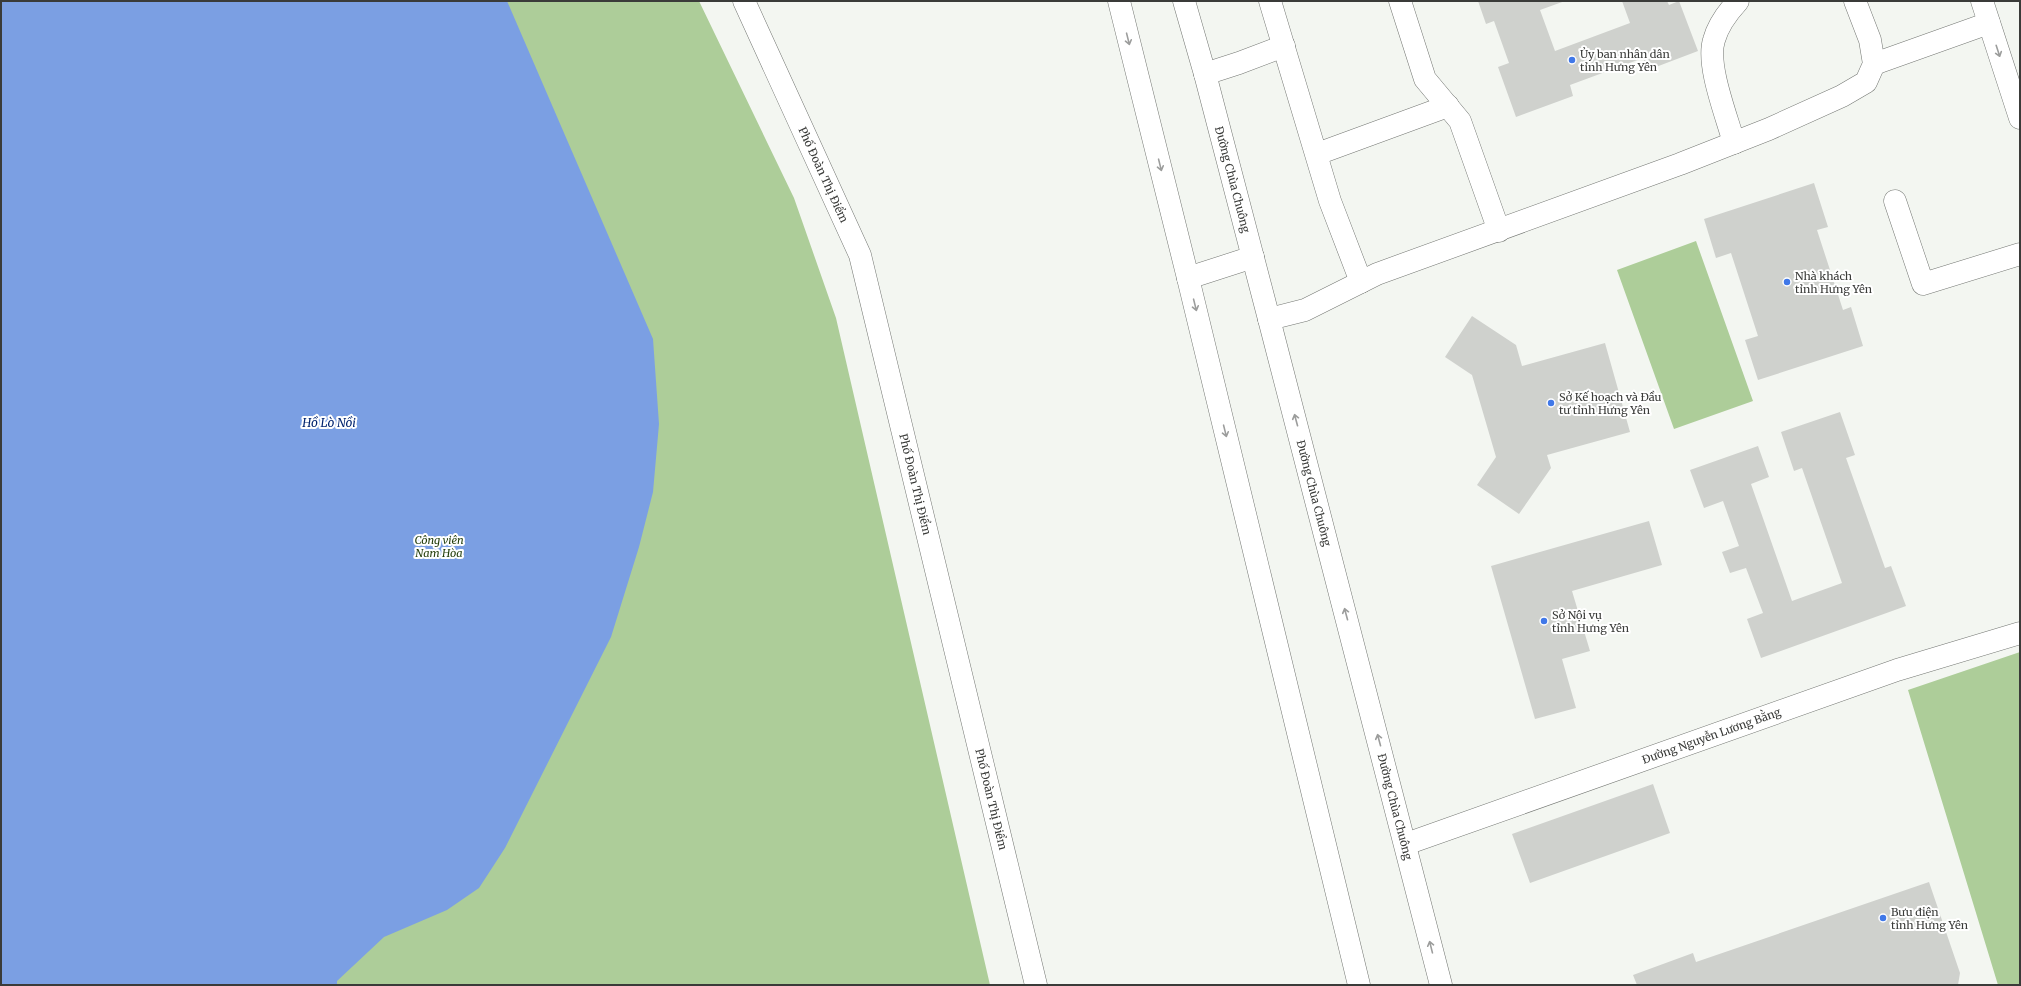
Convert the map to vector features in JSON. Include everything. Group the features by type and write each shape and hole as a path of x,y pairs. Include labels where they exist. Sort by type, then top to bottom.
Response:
{"main road":[{"name":"Phố Đoàn Thị Điểm","path":"744,1 860,255 1036,985"},
{"path":"1119,1 1188,278 1359,985"},
{"name":"Đường Chùa Chuông","path":"1184,1 1205,74 1253,257 1406,844 1441,985"},
{"path":"1270,1 1330,201 1360,282"},
{"path":"1400,1 1425,79 1460,121 1499,231"},
{"path":"1734,142 1712,66 1713,41 1724,17 1738,1"},
{"path":"1269,319 1305,310 1377,274 1499,231 1734,142 1842,96 1866,82 1874,64 1870,40 1855,1"},
{"path":"1982,1 2020,118"},
{"path":"1874,64 1989,24"},
{"path":"1205,74 1284,46"},
{"path":"1317,154 1448,106"},
{"path":"1895,201 1923,284 2020,254"},
{"path":"1188,278 1253,257"},
{"name":"Đường Nguyễn Lương Bằng","path":"1406,844 1897,670 2020,634"}],"green space":[{"name":"Hồ Lò Nồi","path":"1,1 699,1 794,198 836,318 990,985 1,985"},
{"path":"1696,241 1753,401 1674,429 1617,270"},
{"path":"2020,652 2020,985 1998,985 1908,690"}],"water":[{"name":"Hồ Lò Nồi","path":"1,1 507,1 653,339 659,424 653,492 639,547 611,637 505,848 479,888 447,910 384,937 337,981 337,985 1,985"}],"building":[{"name":"Ủy ban nhân dân tỉnh Hưng Yên","path":"1478,1 1565,1 1540,10 1555,51 1630,23 1622,1 1667,1 1669,5 1679,1 1698,51 1648,70 1643,58 1570,85 1573,96 1516,117 1498,67 1509,63 1494,21 1486,24"},
{"name":"Nhà khách tỉnh Hưng Yên","path":"1814,183 1828,227 1817,230 1843,310 1851,307 1863,346 1758,380 1745,340 1758,336 1731,253 1716,258 1704,219"},
{"name":"Sở Kế hoạch và Đầu tư tỉnh Hưng Yên","path":"1472,316 1516,345 1522,366 1605,343 1630,432 1547,455 1551,468 1519,514 1477,485 1496,457 1472,375 1445,357"},
{"path":"1840,412 1855,455 1846,458 1885,568 1891,566 1906,606 1761,658 1747,619 1763,613 1746,568 1730,573 1722,552 1739,546 1723,501 1704,508 1690,470 1758,446 1769,477 1751,484 1792,601 1842,583 1802,468 1794,471 1781,432"},
{"name":"Sở Nội vụ tỉnh Hưng Yên","path":"1649,521 1662,565 1572,591 1590,651 1562,659 1576,708 1535,719 1491,566"},
{"path":"1653,784 1670,833 1530,883 1512,834"},
{"name":"Bưu điện tỉnh Hưng Yên","path":"1929,882 1960,973 1958,985 1637,985 1633,975 1693,953 1696,962"}],"place":[{"name":"Ủy ban nhân dân tỉnh Hưng Yên","path":"1572,60"},
{"name":"Nhà khách tỉnh Hưng Yên","path":"1787,282"},
{"name":"Sở Kế hoạch và Đầu tư tỉnh Hưng Yên","path":"1551,403"},
{"name":"Sở Nội vụ tỉnh Hưng Yên","path":"1544,621"},
{"name":"Bưu điện tỉnh Hưng Yên","path":"1883,918"}],"park label":[{"name":"Công viên Nam Hòa","path":"439,546"}]}
